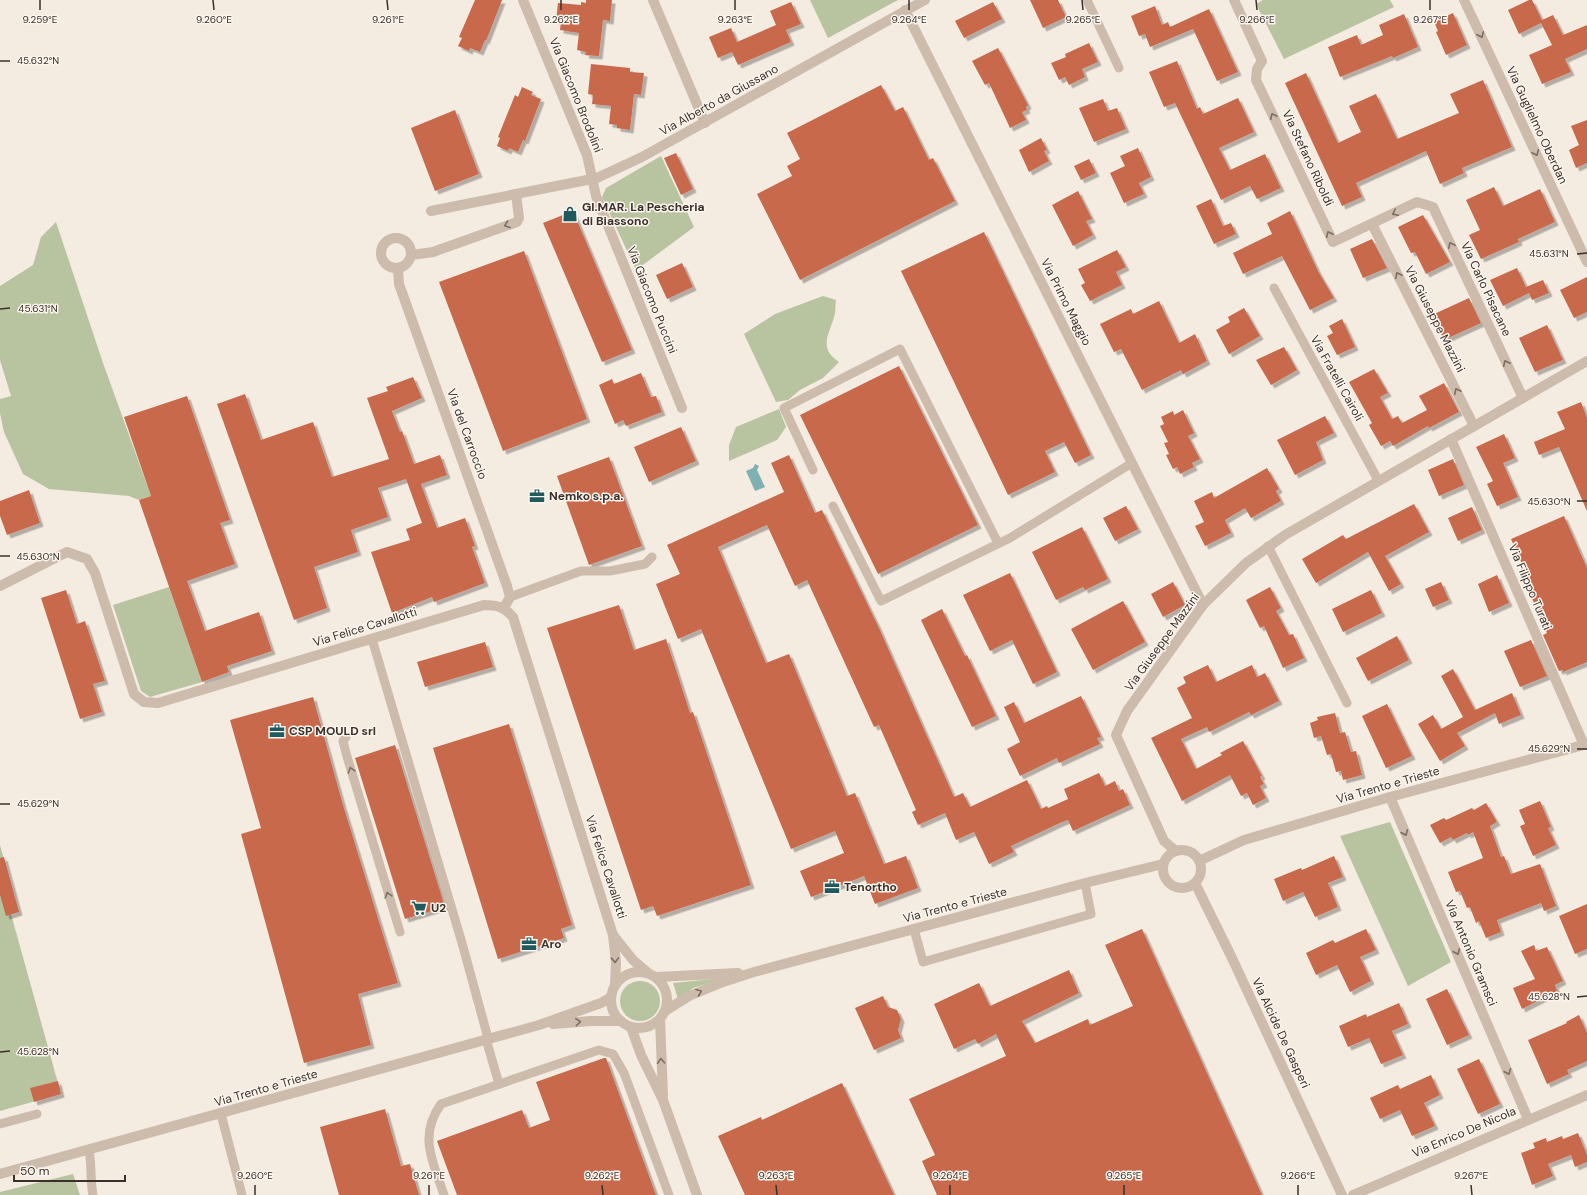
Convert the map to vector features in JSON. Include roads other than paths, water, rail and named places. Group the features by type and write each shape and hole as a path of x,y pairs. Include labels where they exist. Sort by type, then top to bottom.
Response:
{"street":[{"name":"Via Giacomo Brodolini","path":"523,0 587,155 592,179"},
{"path":"652,0 704,123"},
{"name":"Via Alberto da Giussano","path":"430,211 592,179 642,157 925,0"},
{"name":"Via Stefano Riboldi","path":"1234,0 1262,61 1257,69 1256,80 1333,242 1417,202"},
{"name":"Via Guglielmo Oberdan","path":"1464,0 1587,262"},
{"name":"Via Primo Maggio","path":"905,10 1203,605"},
{"name":"Via Giacomo Puccini","path":"592,179 596,196 682,408"},
{"path":"411,255 433,252 517,222 519,218 516,194"},
{"name":"Via Carlo Pisacane","path":"1417,202 1433,207 1523,398"},
{"name":"Via Giuseppe Mazzini","path":"1372,224 1474,426"},
{"path":"396,238 409,245 411,255 406,264 398,268 388,266 382,258 382,249 387,241 396,238"},
{"name":"Via del Carroccio","path":"398,268 399,284 510,597"},
{"name":"Via Giuseppe Mazzini","path":"1176,851 1164,841 1116,735 1127,711 1203,605 1246,563 1268,546 1378,480 1587,361"},
{"name":"Via Filippo Turati","path":"1451,439 1586,744"},
{"name":"Via Felice Cavallotti","path":"0,586 67,552 87,559 95,573 134,694 144,702 158,703 484,605 495,605 504,608 513,617 613,935 616,963 615,985"},
{"path":"504,608 510,597"},
{"name":"Via Trento e Trieste","path":"1199,860 1244,840 1390,797 1586,744"},
{"name":"Via Antonio Gramsci","path":"1390,797 1528,1119"},
{"path":"1182,850 1192,853 1199,860 1201,873 1195,883 1184,888 1172,886 1164,877 1164,864 1166,858 1176,851 1182,850"},
{"name":"Via Trento e Trieste","path":"631,1027 641,1028 652,1025 689,996 723,982 754,972 1085,883 1164,864"},
{"name":"Via Alcide De Gasperi","path":"1195,883 1232,958 1342,1195"},
{"name":"Via Felice Cavallotti","path":"613,935 633,960 647,972"},
{"path":"647,972 638,971 629,973 621,978 615,985 611,997 613,1011 621,1021 631,1027 641,1055 663,1100 697,1195"},
{"name":"Via Trento e Trieste","path":"647,972 657,977 754,972"},
{"path":"657,977 665,987 668,999 663,1015 663,1100"},
{"name":"Via Trento e Trieste","path":"0,1174 221,1114 487,1038 539,1025 611,997"},
{"name":"Via Trento e Trieste","path":"539,1025 591,1021 621,1021"},
{"name":"Via Enrico De Nicola","path":"1353,1195 1528,1119 1587,1096"}],"lane":[{"path":"1087,0 1119,68"},
{"name":"Via Fratelli Cairoli","path":"1274,288 1378,480"},
{"path":"812,470 784,408 900,349 998,543"},
{"path":"833,506 881,601 1010,538 1132,463"},
{"path":"1268,546 1347,702"},
{"path":"510,597 581,571 610,572 645,564 652,557"},
{"path":"372,639 462,944 498,1084"},
{"path":"346,737 343,741 346,753 400,932"},
{"path":"914,930 923,962 1091,914 1085,883"},
{"path":"444,1195 429,1150 429,1131 435,1112 440,1104 599,1050 613,1054 624,1073 669,1195"},
{"path":"0,1124 37,1114"},
{"path":"221,1114 242,1195"},
{"path":"89,1150 92,1167 90,1180 93,1195"}],"water":[{"path":"755,464 759,466 757,470 765,487 755,491 746,471 753,468"}],"place":[{"name":"GI.MAR. La Pescheria di Biassono","path":"570,214"},
{"name":"Nemko s.p.a.","path":"537,496"},
{"name":"CSP MOULD srl","path":"277,731"},
{"name":"Tenortho","path":"832,887"},
{"name":"U2","path":"419,908"},
{"name":"Aro","path":"529,944"}]}
